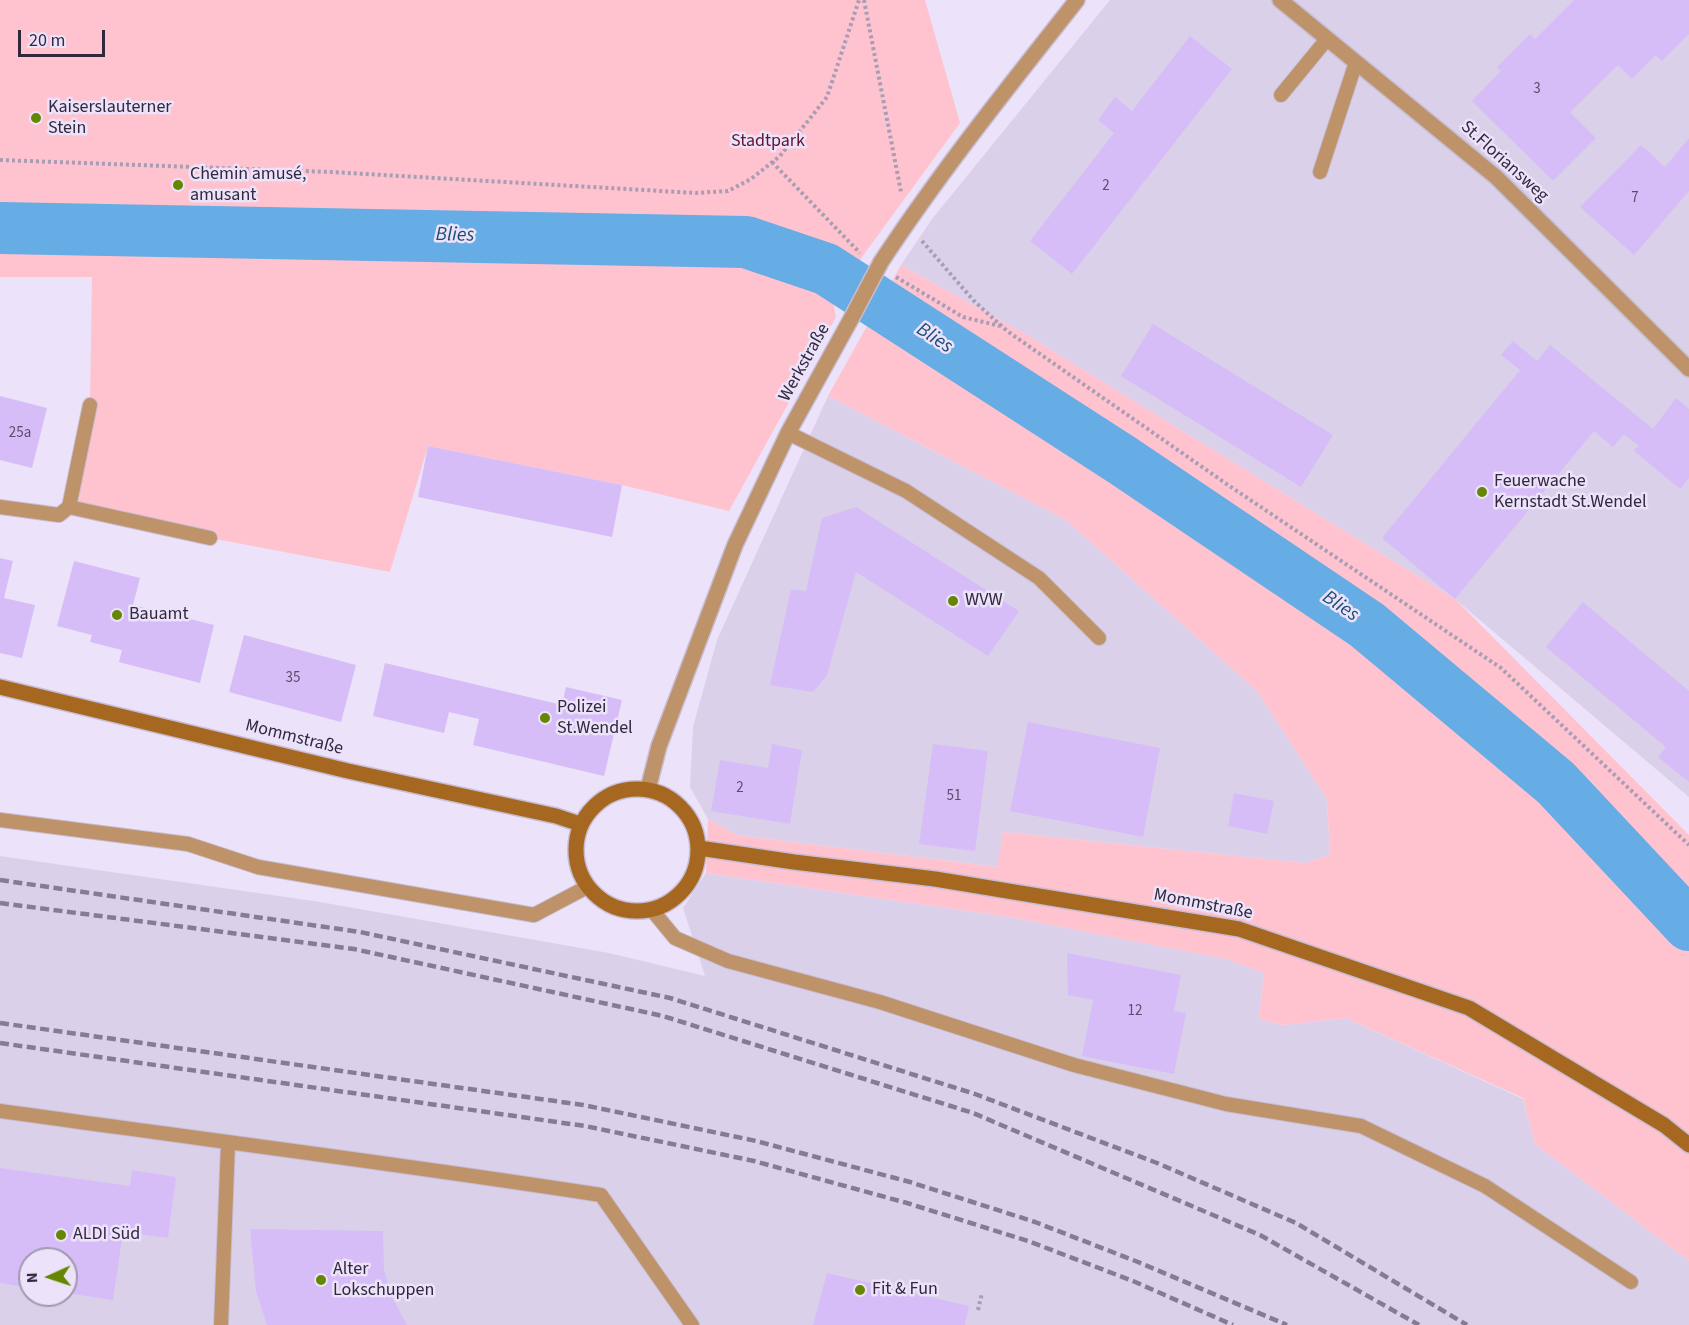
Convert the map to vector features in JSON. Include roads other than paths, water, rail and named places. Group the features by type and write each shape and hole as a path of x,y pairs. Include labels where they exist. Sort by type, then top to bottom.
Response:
{"main road":[{"name":"Mommstraße","path":"0,687 348,771 556,816 580,825"},
{"path":"634,789 648,789 669,798 687,815 695,831 699,848 697,866 686,888 673,901 652,910 631,912 603,902 587,887 579,869 576,847 580,825 596,804 608,796 634,789"},
{"name":"Mommstraße","path":"699,848 935,879 1239,929 1469,1008 1664,1125 1689,1146"}],"street":[{"name":"Werkstraße","path":"648,789 659,746 735,545 788,433 881,262 907,223 976,128 1077,0"},
{"name":"St.Floriansweg","path":"1280,0 1496,177 1689,369"}],"lane":[{"path":"1281,95 1327,39"},
{"path":"1320,172 1356,62"},
{"path":"0,507 58,515 69,507 90,405"},
{"path":"788,433 906,491 1039,578 1099,638"},
{"path":"69,507 210,538"},
{"path":"0,820 188,844 258,867 534,915 587,887"},
{"path":"652,910 675,938 728,961 880,1002 1074,1065 1226,1104 1361,1126 1485,1186 1631,1282"},
{"path":"0,1111 446,1171 601,1195 692,1325"},
{"path":"221,1325 228,1143"}],"waterway":[{"name":"Blies","path":"0,228 746,242 826,269 1122,460 1367,625 1556,783 1689,925"}],"railway":[{"path":"0,880 360,932 670,998 975,1094 1157,1163 1296,1223 1467,1325"},
{"path":"0,903 354,949 663,1016 973,1113 1260,1235 1419,1325"},
{"path":"0,1023 583,1105 756,1141 910,1182 1035,1222 1138,1262 1287,1325"},
{"path":"0,1043 585,1126 754,1161 907,1203 1028,1241 1133,1281 1233,1325"}],"place":[{"name":"Kaiserslauterner Stein","path":"36,118"},
{"name":"Chemin amusé, amusant","path":"178,185"},
{"name":"Feuerwache Kernstadt St.Wendel","path":"1482,492"},
{"name":"WVW","path":"953,601"},
{"name":"Bauamt","path":"117,615"},
{"name":"Polizei St.Wendel","path":"545,718"},
{"name":"ALDI Süd","path":"61,1235"},
{"name":"Alter Lokschuppen","path":"321,1280"},
{"name":"Fit & Fun","path":"860,1290"}],"park label":[{"name":"Stadtpark","path":"768,142"}]}
